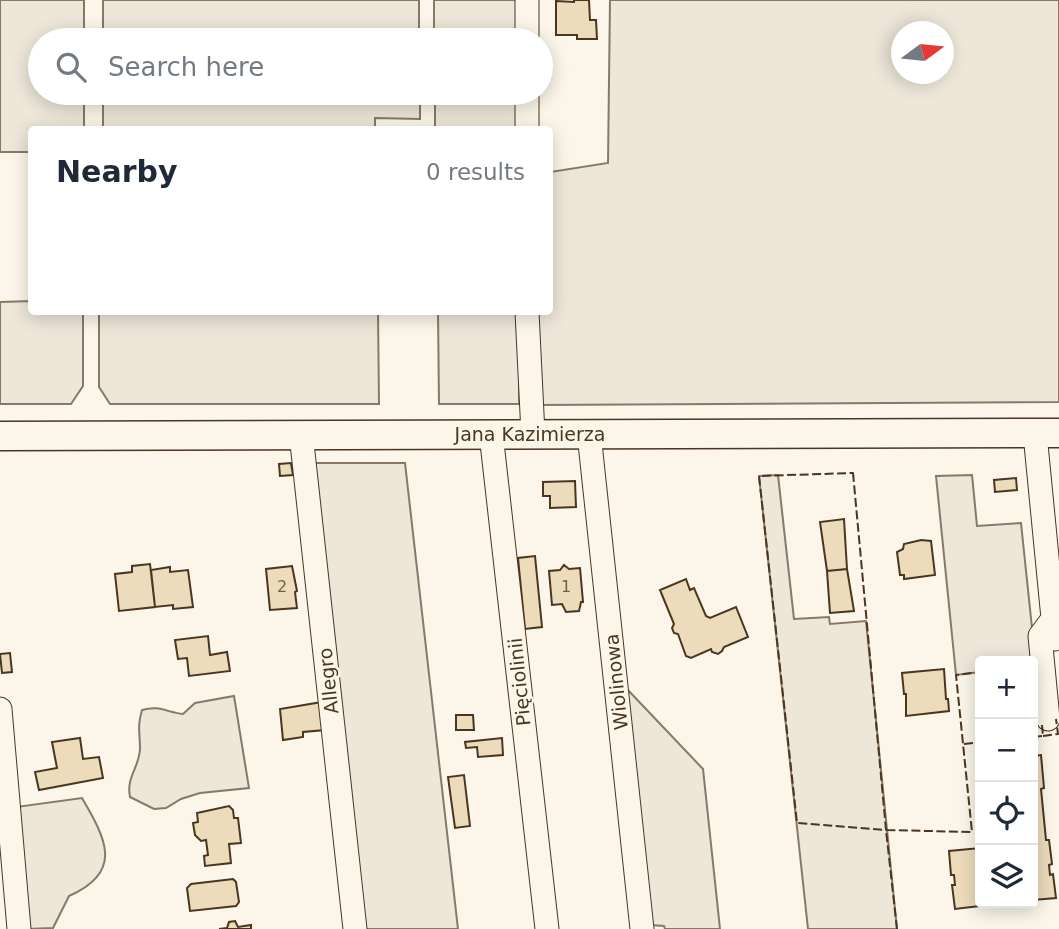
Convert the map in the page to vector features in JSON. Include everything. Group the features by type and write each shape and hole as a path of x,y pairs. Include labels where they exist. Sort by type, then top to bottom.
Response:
{"main road":[{"name":"Jana Kazimierza","path":"0,436 301,433 1047,433"}],"street":[{"path":"527,0 527,28"},
{"path":"527,105 527,126"},
{"path":"527,315 533,434"},
{"name":"Allegro","path":"301,433 355,929"},
{"path":"1047,433 1050,630 1040,644 1048,719"},
{"name":"Pięciolinii","path":"491,434 547,929"},
{"name":"Wiolinowa","path":"589,434 642,929"},
{"path":"0,709 19,929"}],"shaded area":[{"path":"0,0 84,0 84,28 28,28 28,105 84,105 84,126 28,126 28,152 0,152"},
{"path":"103,0 419,0 419,28 103,28"},
{"path":"434,0 521,0 520,28 434,28"},
{"path":"610,0 1059,0 1059,402 539,405 532,315 553,315 553,172 608,163"},
{"path":"103,105 420,105 420,119 375,118 375,126 103,126"},
{"path":"435,105 520,105 520,126 435,126"},
{"path":"28,301 28,315 83,315 83,386 71,404 0,404 0,302"},
{"path":"99,315 378,315 379,404 110,404 99,387"},
{"path":"438,315 519,315 519,404 439,404"},
{"path":"312,463 405,463 458,929 364,929"},
{"path":"778,475 794,619 829,617 830,624 866,621 897,929 808,929 759,476"},
{"path":"972,475 977,526 1021,523 1035,656 975,656 975,673 956,675 936,476"},
{"path":"626,688 703,769 720,929 665,929 664,926 650,925"},
{"path":"234,696 249,788 200,793 181,799 166,808 154,809 130,797 130,784 140,749 139,725 142,710 158,709 183,714 195,703"},
{"path":"82,798 103,841 104,865 98,876 86,887 69,896 53,928 27,929 16,807"}],"building":[{"path":"589,0 590,20 596,20 597,39 556,35 556,1"},
{"path":"291,463 293,475 280,476 279,464"},
{"path":"1016,478 1017,490 995,492 994,480"},
{"path":"575,481 576,507 550,508 550,496 543,496 543,482"},
{"path":"844,519 847,569 827,571 820,522"},
{"path":"931,541 935,575 904,579 904,575 900,575 897,552 903,549 904,544"},
{"path":"535,556 542,627 525,629 518,558"},
{"path":"150,564 155,607 119,611 115,574 132,572 132,566"},
{"path":"564,565 569,569 580,568 583,602 579,611 566,612 562,604 552,605 549,571 560,570"},
{"path":"292,566 297,608 270,610 266,569"},
{"path":"170,567 170,572 188,570 193,607 155,607 151,570"},
{"path":"847,569 854,611 830,613 827,571"},
{"path":"686,579 690,590 694,588 706,616 710,618 736,607 748,637 724,647 718,654 711,649 691,658 686,656 678,634 674,633 672,628 674,624 660,590"},
{"path":"208,636 210,655 227,652 230,671 189,676 187,658 178,659 175,640"},
{"path":"10,653 12,672 2,673 0,654"},
{"path":"944,669 949,711 906,716 902,673"},
{"path":"322,702 325,730 303,732 303,737 283,740 280,709"},
{"path":"456,715 473,715 474,730 456,730"},
{"path":"80,738 83,759 99,757 103,778 39,790 35,772 57,768 52,742"},
{"path":"502,738 503,755 478,757 477,747 466,748 465,742"},
{"path":"1038,755 1041,755 1046,840 1049,840 1052,864 1049,865 1050,875 1053,874 1056,898 1038,900 1038,782"},
{"path":"464,775 470,826 455,828 448,777"},
{"path":"229,806 233,810 234,818 238,818 241,843 229,844 231,863 205,866 204,856 208,855 206,840 201,841 195,835 193,823 198,822 197,813"},
{"path":"975,848 975,907 955,909 952,885 955,885 954,875 951,875 949,851"},
{"path":"233,879 236,882 239,902 236,906 190,911 187,888 191,884"},
{"path":"235,921 238,927 251,925 251,929 219,929 227,928 229,922"}],"fence":[{"path":"853,473 886,830 797,823 759,476 853,473"},
{"path":"897,929 886,830 972,832 956,675 975,673"},
{"path":"1043,736 1058,734 1056,719"},
{"path":"1038,736 1043,736 1042,725"},
{"path":"964,744 975,743"}]}
